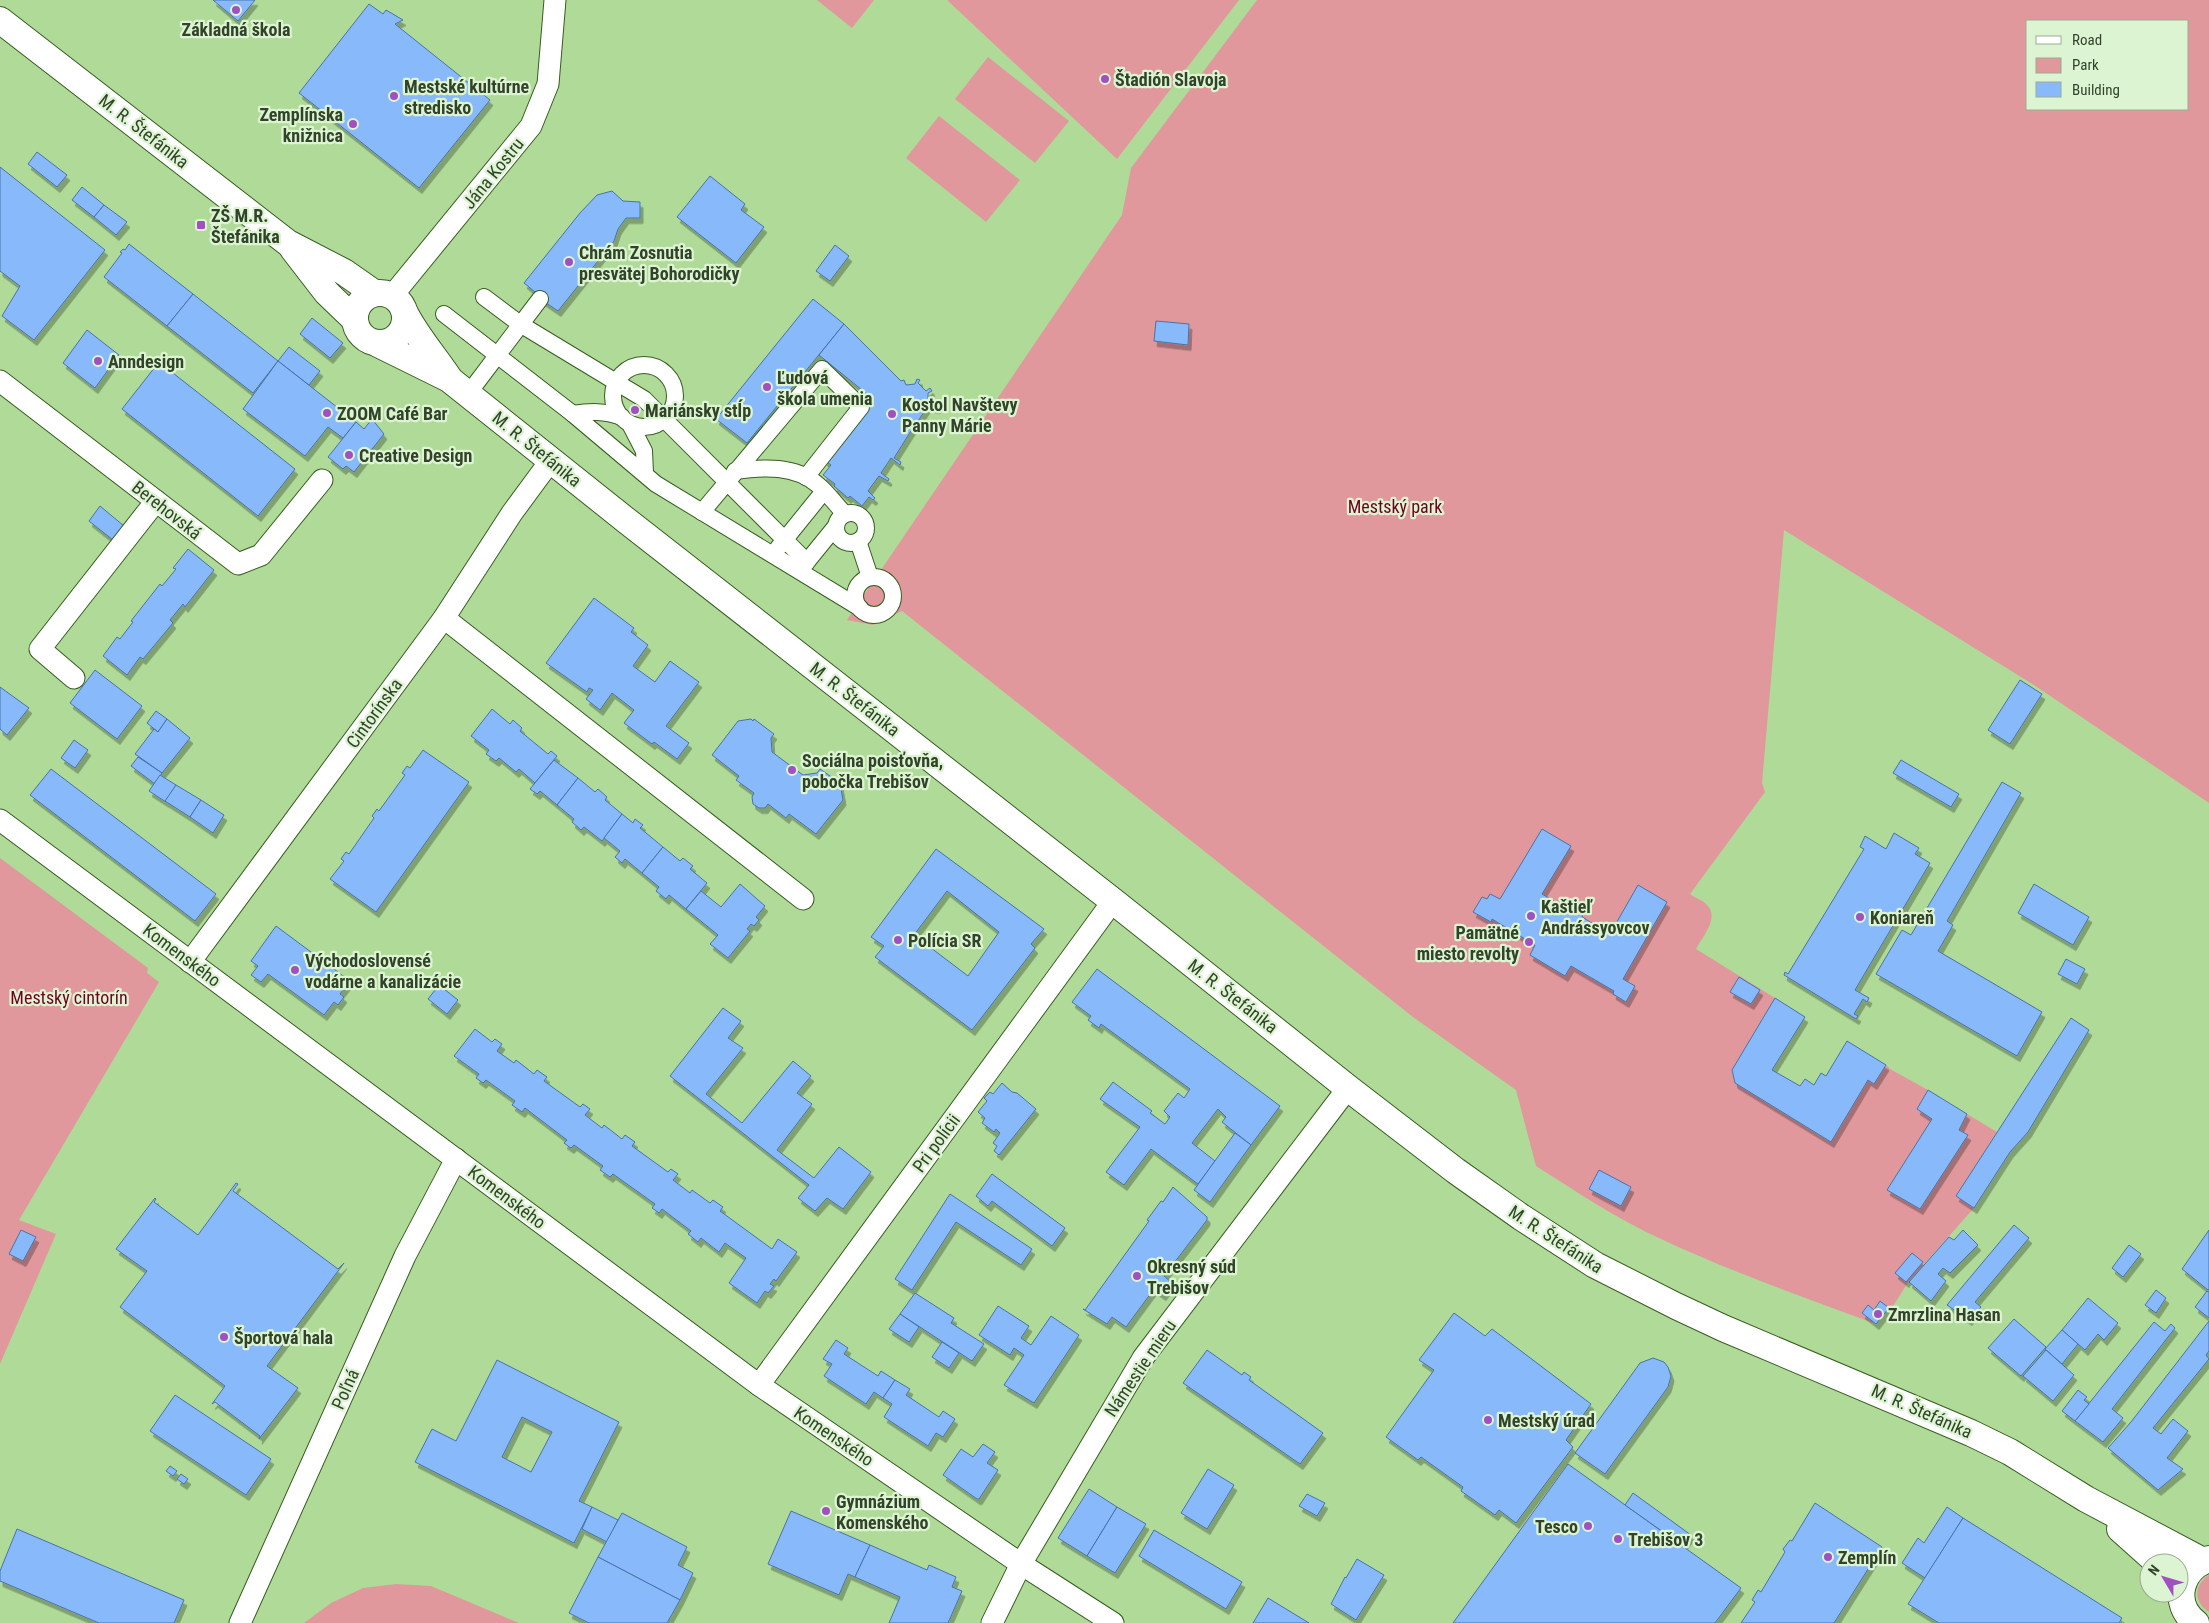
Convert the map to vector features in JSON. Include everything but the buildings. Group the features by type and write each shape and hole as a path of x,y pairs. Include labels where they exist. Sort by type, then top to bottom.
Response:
{"street":[{"name":"Jána Kostru","path":"390,301 531,126 548,84 555,0"},
{"name":"M. R. Štefánika","path":"0,20 288,243 344,272 390,301 459,386"},
{"name":"M. R. Štefánika","path":"288,243 327,293 354,319"},
{"path":"366,297 390,301 404,326 397,337 378,344 361,336 355,326 354,319 355,310 360,303 366,297"},
{"path":"484,297 520,324 644,399 731,476 785,540 803,566"},
{"path":"459,386 496,355 540,299"},
{"path":"444,314 573,414 656,484 774,554 803,566 864,612 877,614 884,612 892,603 893,591 891,586 882,578 870,577 860,584 855,596 860,608"},
{"name":"M. R. Štefánika","path":"378,344 459,386 1348,1088 1456,1171 1521,1217 1595,1265 1722,1328 1971,1432 2010,1452 2086,1499 2206,1560"},
{"path":"573,414 591,411 608,412 626,421 641,427 651,426 665,418 674,406 675,397 670,378 663,372 645,365 627,371 617,383 614,398 616,408 626,421 644,450 645,473"},
{"path":"702,512 822,369 861,407 806,477"},
{"name":"Berehovská","path":"0,381 238,564 261,555 322,480"},
{"name":"Cintorínska","path":"190,962 444,618 512,513 551,460"},
{"path":"731,476 775,469 792,471 806,477 833,495 840,520 840,539 849,543 858,542 865,534 866,524 864,519 855,513 840,520 803,566"},
{"path":"774,554 785,540 833,495"},
{"path":"74,678 40,649 156,501"},
{"path":"858,542 870,577"},
{"path":"444,618 804,899"},
{"name":"Komenského","path":"0,820 759,1385 1021,1564 1113,1623"},
{"name":"Pri polícii","path":"759,1385 1113,901"},
{"name":"Námestie mieru","path":"992,1623 1021,1564 1143,1358 1348,1088"},
{"name":"Poľná","path":"240,1623 406,1256 456,1159"},
{"name":"M. R. Štefánika","path":"2086,1499 2147,1553"},
{"path":"2189,1571 2206,1560"},
{"path":"2183,1603 2192,1622"}],"green space":[{"path":"817,0 874,0 852,28"},
{"name":"Štadión Slavoja","path":"947,0 1239,0 1117,159"},
{"name":"Mestský park","path":"1257,0 2209,0 2209,803 2034,685 1784,530 1762,783 1765,792 1690,894 1705,903 1711,910 1712,916 1709,927 1696,949 1775,998 1732,1070 1735,1083 1830,1142 1868,1080 1874,1084 1886,1065 1928,1090 1917,1109 1932,1119 1887,1190 1920,1209 1968,1135 1959,1130 1967,1114 1997,1132 1956,1196 1974,1208 1909,1281 1893,1306 1889,1308 1880,1301 1874,1310 1868,1306 1862,1313 1876,1324 1741,1273 1661,1239 1613,1214 1536,1166 1516,1090 1413,1017 902,611 873,625 847,620 1122,215 1131,168"},
{"path":"988,57 1069,121 1035,163 955,99"},
{"path":"939,116 1020,180 986,222 906,158"},
{"name":"Mestský cintorín","path":"0,858 148,968 147,973 159,982 19,1220 56,1234 0,1364"},
{"path":"2209,1575 2209,1612 2200,1603 2197,1593 2200,1583"},
{"path":"396,1584 431,1586 519,1623 304,1623 331,1603 363,1588"}],"place":[{"name":"Základná škola","path":"236,10"},
{"name":"Štadión Slavoja","path":"1105,79"},
{"name":"Mestské kultúrne stredisko","path":"394,96"},
{"name":"Zemplínska knižnica","path":"353,124"},
{"name":"ZŠ M.R. Štefánika","path":"201,225"},
{"name":"Chrám Zosnutia presvätej Bohorodičky","path":"569,262"},
{"name":"Anndesign","path":"98,361"},
{"name":"Ľudová škola umenia","path":"767,387"},
{"name":"Mariánsky stĺp","path":"635,410"},
{"name":"ZOOM Café Bar","path":"327,413"},
{"name":"Kostol Navštevy Panny Márie","path":"892,414"},
{"name":"Creative Design","path":"349,455"},
{"name":"Sociálna poisťovňa, pobočka Trebišov","path":"792,770"},
{"name":"Kaštieľ Andrássyovcov","path":"1531,916"},
{"name":"Koniareň","path":"1860,917"},
{"name":"Polícia SR","path":"898,940"},
{"name":"Pamätné miesto revolty","path":"1529,942"},
{"name":"Východoslovensé vodárne a kanalizácie","path":"295,970"},
{"name":"Okresný súd Trebišov","path":"1137,1276"},
{"name":"Zmrzlina Hasan","path":"1878,1314"},
{"name":"Športová hala","path":"224,1337"},
{"name":"Mestský úrad","path":"1488,1420"},
{"name":"Gymnázium Komenského","path":"826,1511"},
{"name":"Tesco","path":"1588,1526"},
{"name":"Trebišov 3","path":"1618,1539"},
{"name":"Zemplín","path":"1828,1557"}]}
